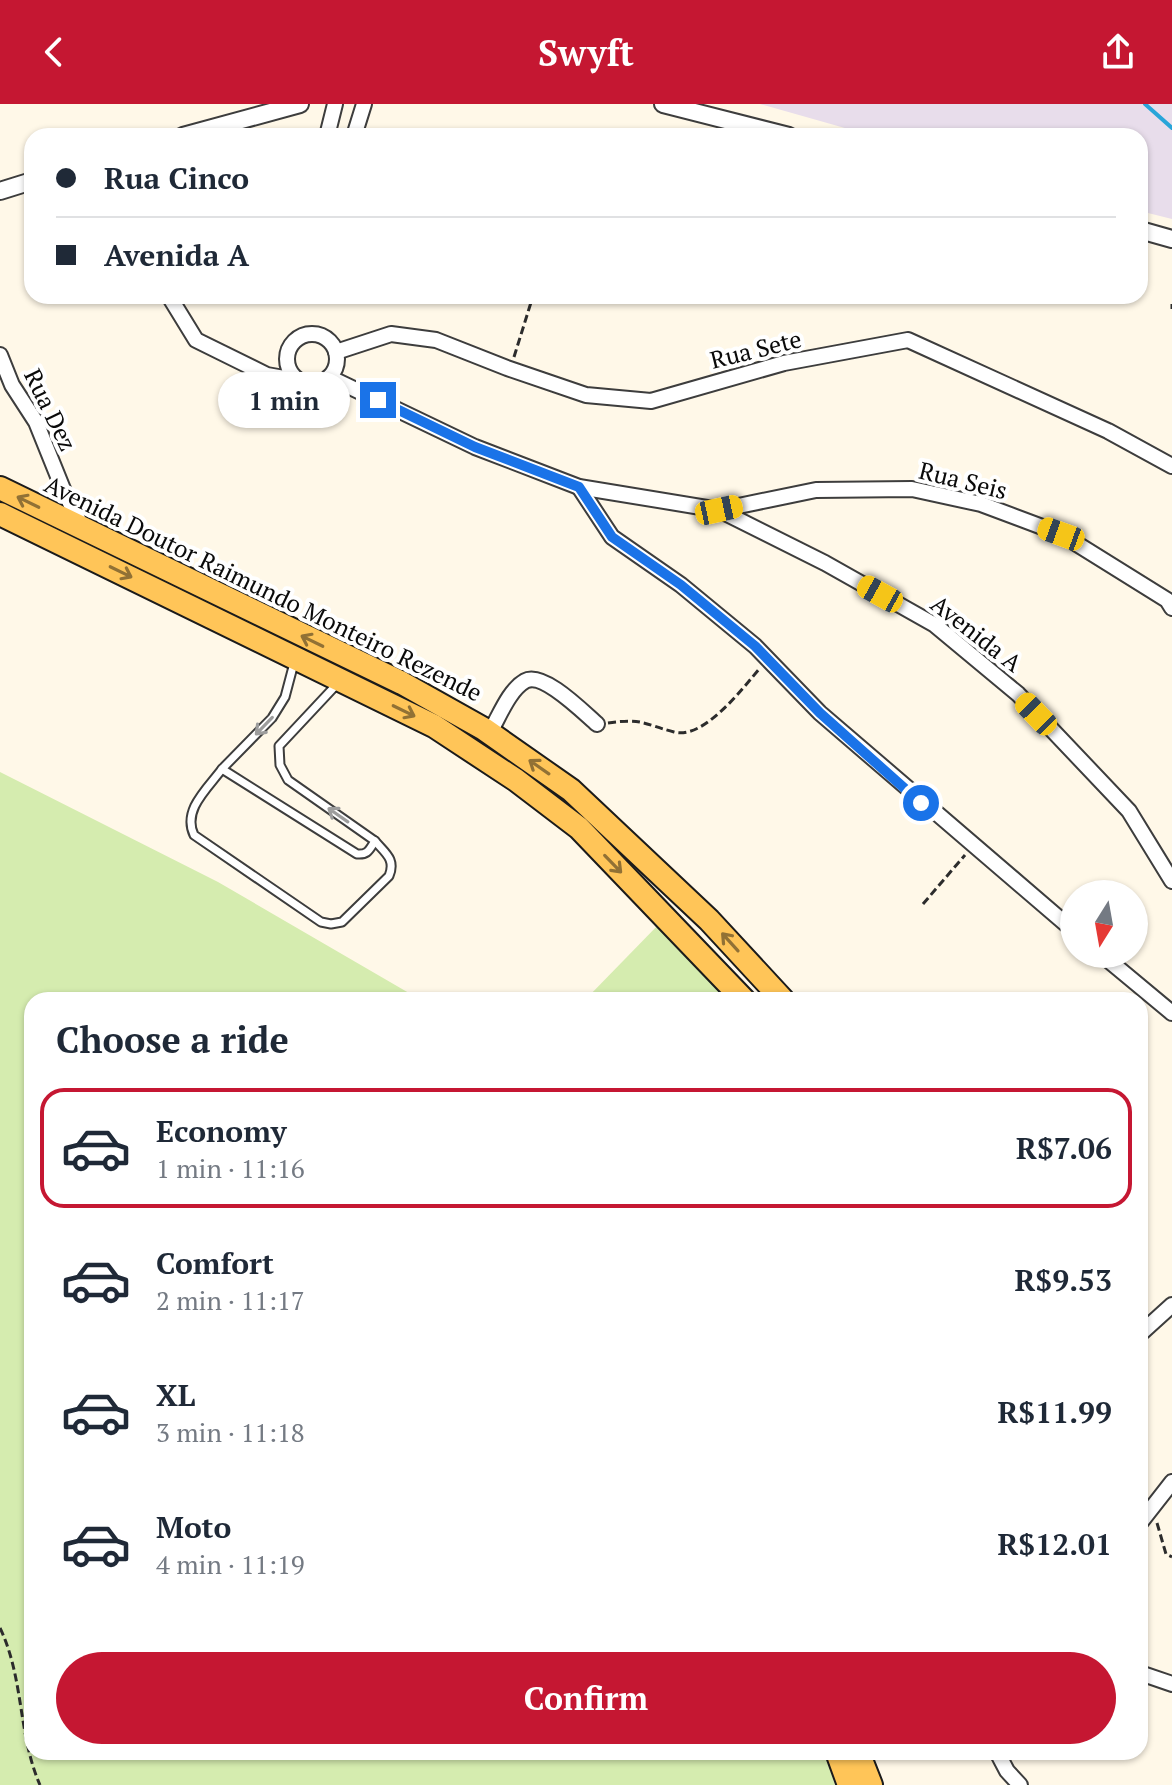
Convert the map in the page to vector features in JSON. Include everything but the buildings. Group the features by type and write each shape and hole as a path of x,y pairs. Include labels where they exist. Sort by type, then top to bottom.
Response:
{"main road":[{"name":"Avenida Doutor Raimundo Monteiro Rezende","path":"0,488 402,683 490,732 571,790 709,920 776,992"},
{"name":"Avenida Doutor Raimundo Monteiro Rezende","path":"0,514 434,726 516,780 579,828 736,992"},
{"path":"840,1760 849,1785"},
{"path":"861,1760 871,1785"}],"street":[{"path":"212,128 300,104"},
{"path":"330,128 335,104"},
{"path":"356,128 364,104"},
{"path":"663,104 758,128"},
{"path":"0,191 24,184"},
{"path":"1148,232 1172,239"},
{"path":"174,304 196,340 267,375 301,381 316,383 329,377 336,365 336,352 333,344 320,335 303,335 288,353 290,369 301,381"},
{"name":"Rua Sete","path":"336,352 391,334 436,340 586,395 651,401 784,363 908,340 1108,431 1172,466"},
{"name":"Rua Dez","path":"0,355 12,385 36,422 82,527"},
{"name":"Avenida A","path":"329,377 475,447 579,487 719,510 825,563 935,625 1018,694 1129,811 1172,881"},
{"path":"579,487 612,537 681,585 767,659 820,713 1060,919"},
{"name":"Rua Seis","path":"719,510 816,490 912,489 968,501 1061,534 1167,600 1172,608"},
{"path":"490,732 517,688 528,679 541,679 597,724"},
{"path":"1118,968 1147,992"},
{"path":"1148,993 1172,1013"},
{"path":"1148,1327 1172,1305"},
{"path":"1148,1512 1172,1482"},
{"path":"1148,1676 1172,1684"},
{"path":"1001,1760 1020,1785"}],"lane":[{"path":"295,657 285,697 272,718 222,769 191,810 189,824 194,835 321,922 331,924 342,922 389,876 391,859 375,841 288,780 280,765 279,746 341,680"},
{"path":"222,769 357,854 368,853 375,841"}],"path":[{"path":"510,369 530,304"},
{"path":"597,724 635,719 677,733 697,730 723,708 767,659"},
{"path":"923,904 972,846"},
{"path":"1151,1508 1166,1554 1172,1557"},
{"path":"0,1628 20,1688 24,1720"},
{"path":"29,1760 40,1785"}],"shaded area":[{"path":"760,104 1172,104 1172,219 1148,213 1148,128 845,128"}],"green space":[{"path":"0,772 218,882 407,992 24,992 24,1760 827,1760 835,1785 0,1785"},
{"path":"662,921 729,992 593,992"}],"waterway":[{"path":"1145,104 1172,128"}],"route":[{"path":"378,400 475,447 579,487 612,537 681,585 755,646 820,713 921,803"}]}
